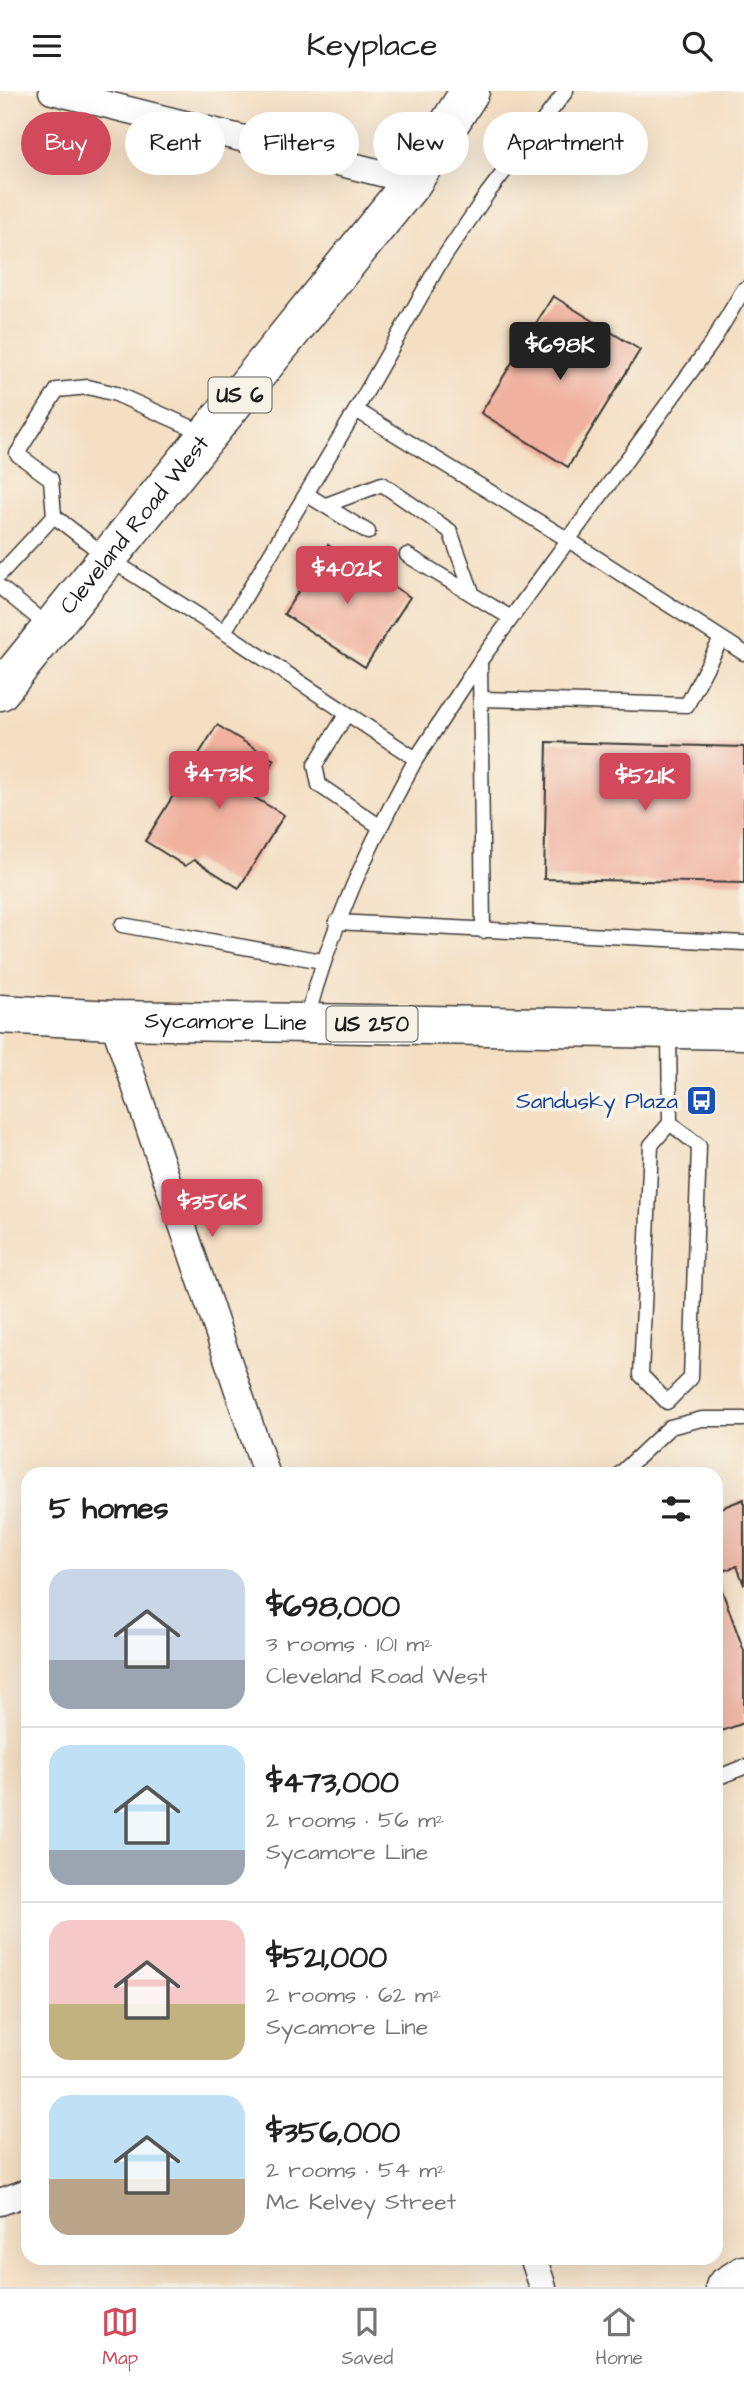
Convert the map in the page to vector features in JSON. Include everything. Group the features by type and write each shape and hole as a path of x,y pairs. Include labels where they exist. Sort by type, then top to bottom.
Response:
{"main road":[{"name":"Cleveland Road West","path":"0,691 413,181 470,91"},
{"name":"Sycamore Line","path":"0,1014 113,1020 744,1030"},
{"path":"725,2287 744,2275"}],"street":[{"path":"52,91 413,181"},
{"path":"113,1020 264,1467"},
{"path":"0,2202 21,2194"},
{"path":"536,2265 543,2287"}],"lane":[{"path":"224,632 438,266 487,194 566,91"},
{"path":"306,1023 322,961 336,922 379,825 416,759 480,661 711,344 744,289"},
{"path":"208,435 116,394 88,387 57,390 17,454 51,479 54,516 108,558 416,759"},
{"path":"356,410 567,539 744,653"},
{"path":"326,505 382,484 450,531 473,595"},
{"path":"306,493 368,532"},
{"path":"0,574 54,516"},
{"path":"407,555 511,618"},
{"path":"0,587 50,628"},
{"path":"482,699 687,705 721,639"},
{"path":"480,661 483,931"},
{"path":"346,715 315,765 319,785 379,825"},
{"path":"336,922 744,943"},
{"path":"122,925 322,961"},
{"path":"669,1029 670,1123 651,1145 641,1375 667,1402 670,1427"},
{"path":"667,1402 691,1378 699,1146 670,1123"},
{"path":"627,1467 670,1427 702,1419 744,1419"},
{"path":"723,1775 744,1767"}],"building":[{"path":"553,296 640,350 568,467 481,413"},
{"path":"328,545 410,597 365,667 284,614"},
{"path":"217,725 274,760 252,796 284,815 239,888 194,860 185,866 145,841"},
{"path":"547,742 744,747 744,883 544,879"},
{"path":"744,1499 744,1585 737,1566 723,1571 723,1507"},
{"path":"723,1593 744,1651 744,1723 723,1730"}],"place":[{"name":"Sandusky Plaza","path":"701,1101"}]}
